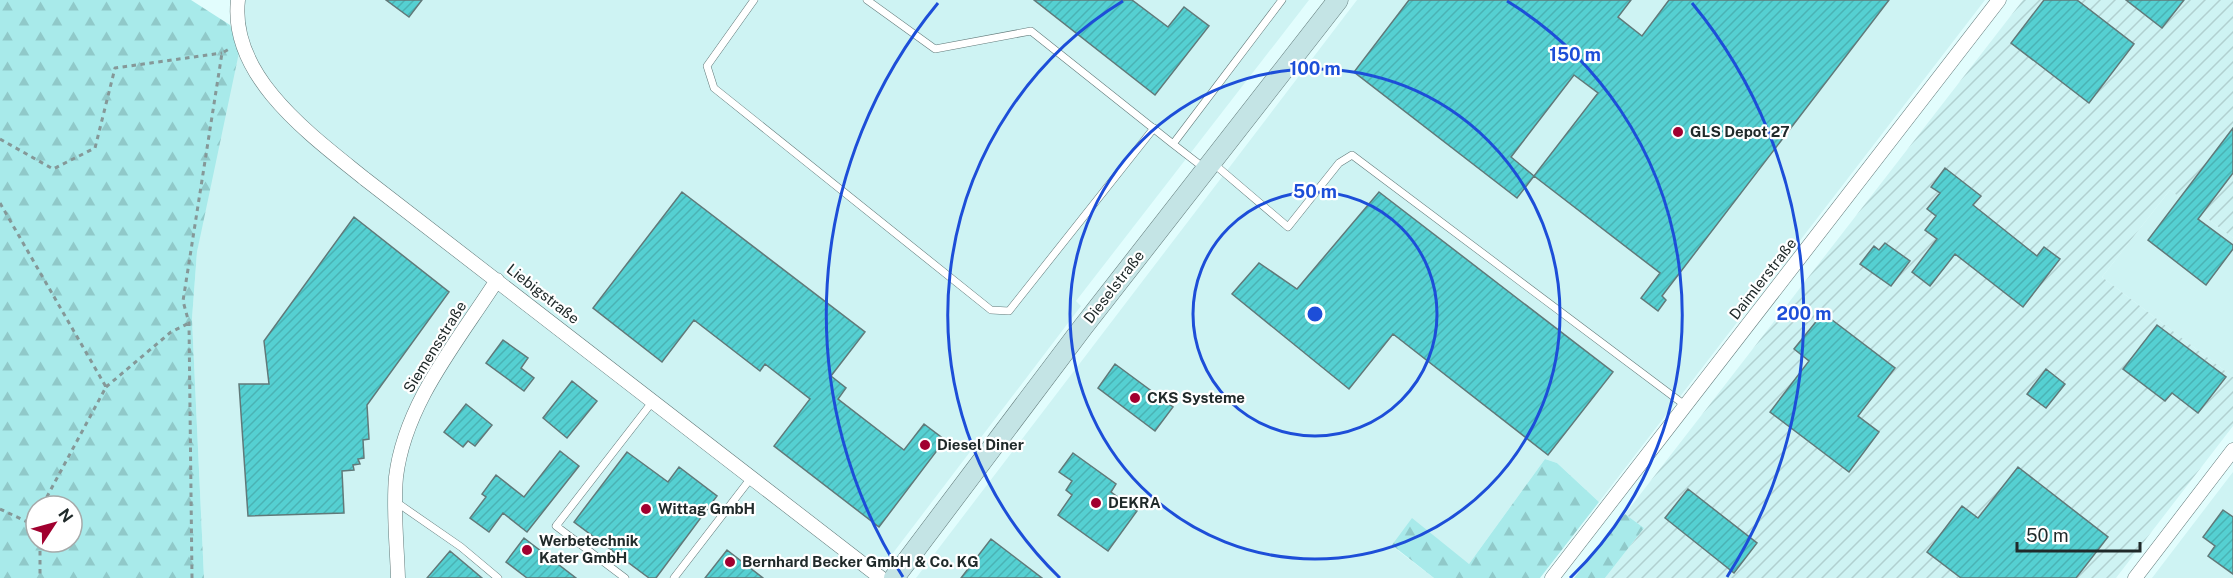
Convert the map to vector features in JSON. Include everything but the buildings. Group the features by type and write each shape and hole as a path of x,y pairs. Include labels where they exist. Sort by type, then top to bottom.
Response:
{"street":[{"name":"Liebigstraße","path":"238,0 236,14 241,43 257,72 290,117 364,179 881,578"},
{"name":"Dieselstraße","path":"894,578 1083,327 1338,0"},
{"name":"Daimlerstraße","path":"1552,578 1999,0"},
{"name":"Siemensstraße","path":"398,578 396,477 406,436 422,395 497,280"},
{"path":"2135,578 2233,450"}],"lane":[{"path":"754,0 707,66 714,88 991,310 1009,311 1154,128"},
{"path":"867,0 935,49 1031,31 1173,144 1209,166 1288,227 1339,163 1352,155 1686,406"},
{"path":"1173,144 1282,0"},
{"path":"625,578 556,526 653,401"},
{"path":"674,578 751,477"},
{"path":"396,502 461,547 498,578"}],"path":[{"path":"0,139 53,170 95,148 115,68 222,53 241,43"},
{"path":"192,578 189,323 183,301 222,53"},
{"path":"0,203 106,387"},
{"path":"48,494 106,387 171,332 189,323"},
{"path":"0,509 24,520"},
{"path":"40,554 40,578"}],"shaded area":[{"path":"239,0 1309,0 1076,301 1081,306 874,578 204,578 192,319 197,252"},
{"path":"1357,0 1985,0 1599,502 1557,463 1545,459 1469,564 1392,546 1434,578 916,578"},
{"path":"2023,0 2233,0 2233,238 2170,190 2102,277 2233,377 2233,426 2116,578 1605,578 1644,528 1625,514"},
{"path":"2170,190 2233,238 2233,377 2102,277"},
{"path":"2233,472 2233,578 2152,578"}],"green space":[{"path":"0,0 191,0 230,25 241,43 197,252 192,319 204,578 0,578"},
{"path":"1545,459 1557,463 1599,502 1540,578 1434,578 1392,545 1412,518 1469,564"},
{"path":"1625,514 1644,528 1605,578 1574,578"}],"place":[{"name":"GLS Depot 27","path":"1678,132"},
{"name":"CKS Systeme","path":"1135,398"},
{"name":"Diesel Diner","path":"925,445"},
{"name":"DEKRA","path":"1096,503"},
{"name":"Wittag GmbH","path":"646,509"},
{"name":"Werbetechnik Kater GmbH","path":"527,550"},
{"name":"Bernhard Becker GmbH & Co. KG","path":"730,562"}]}
